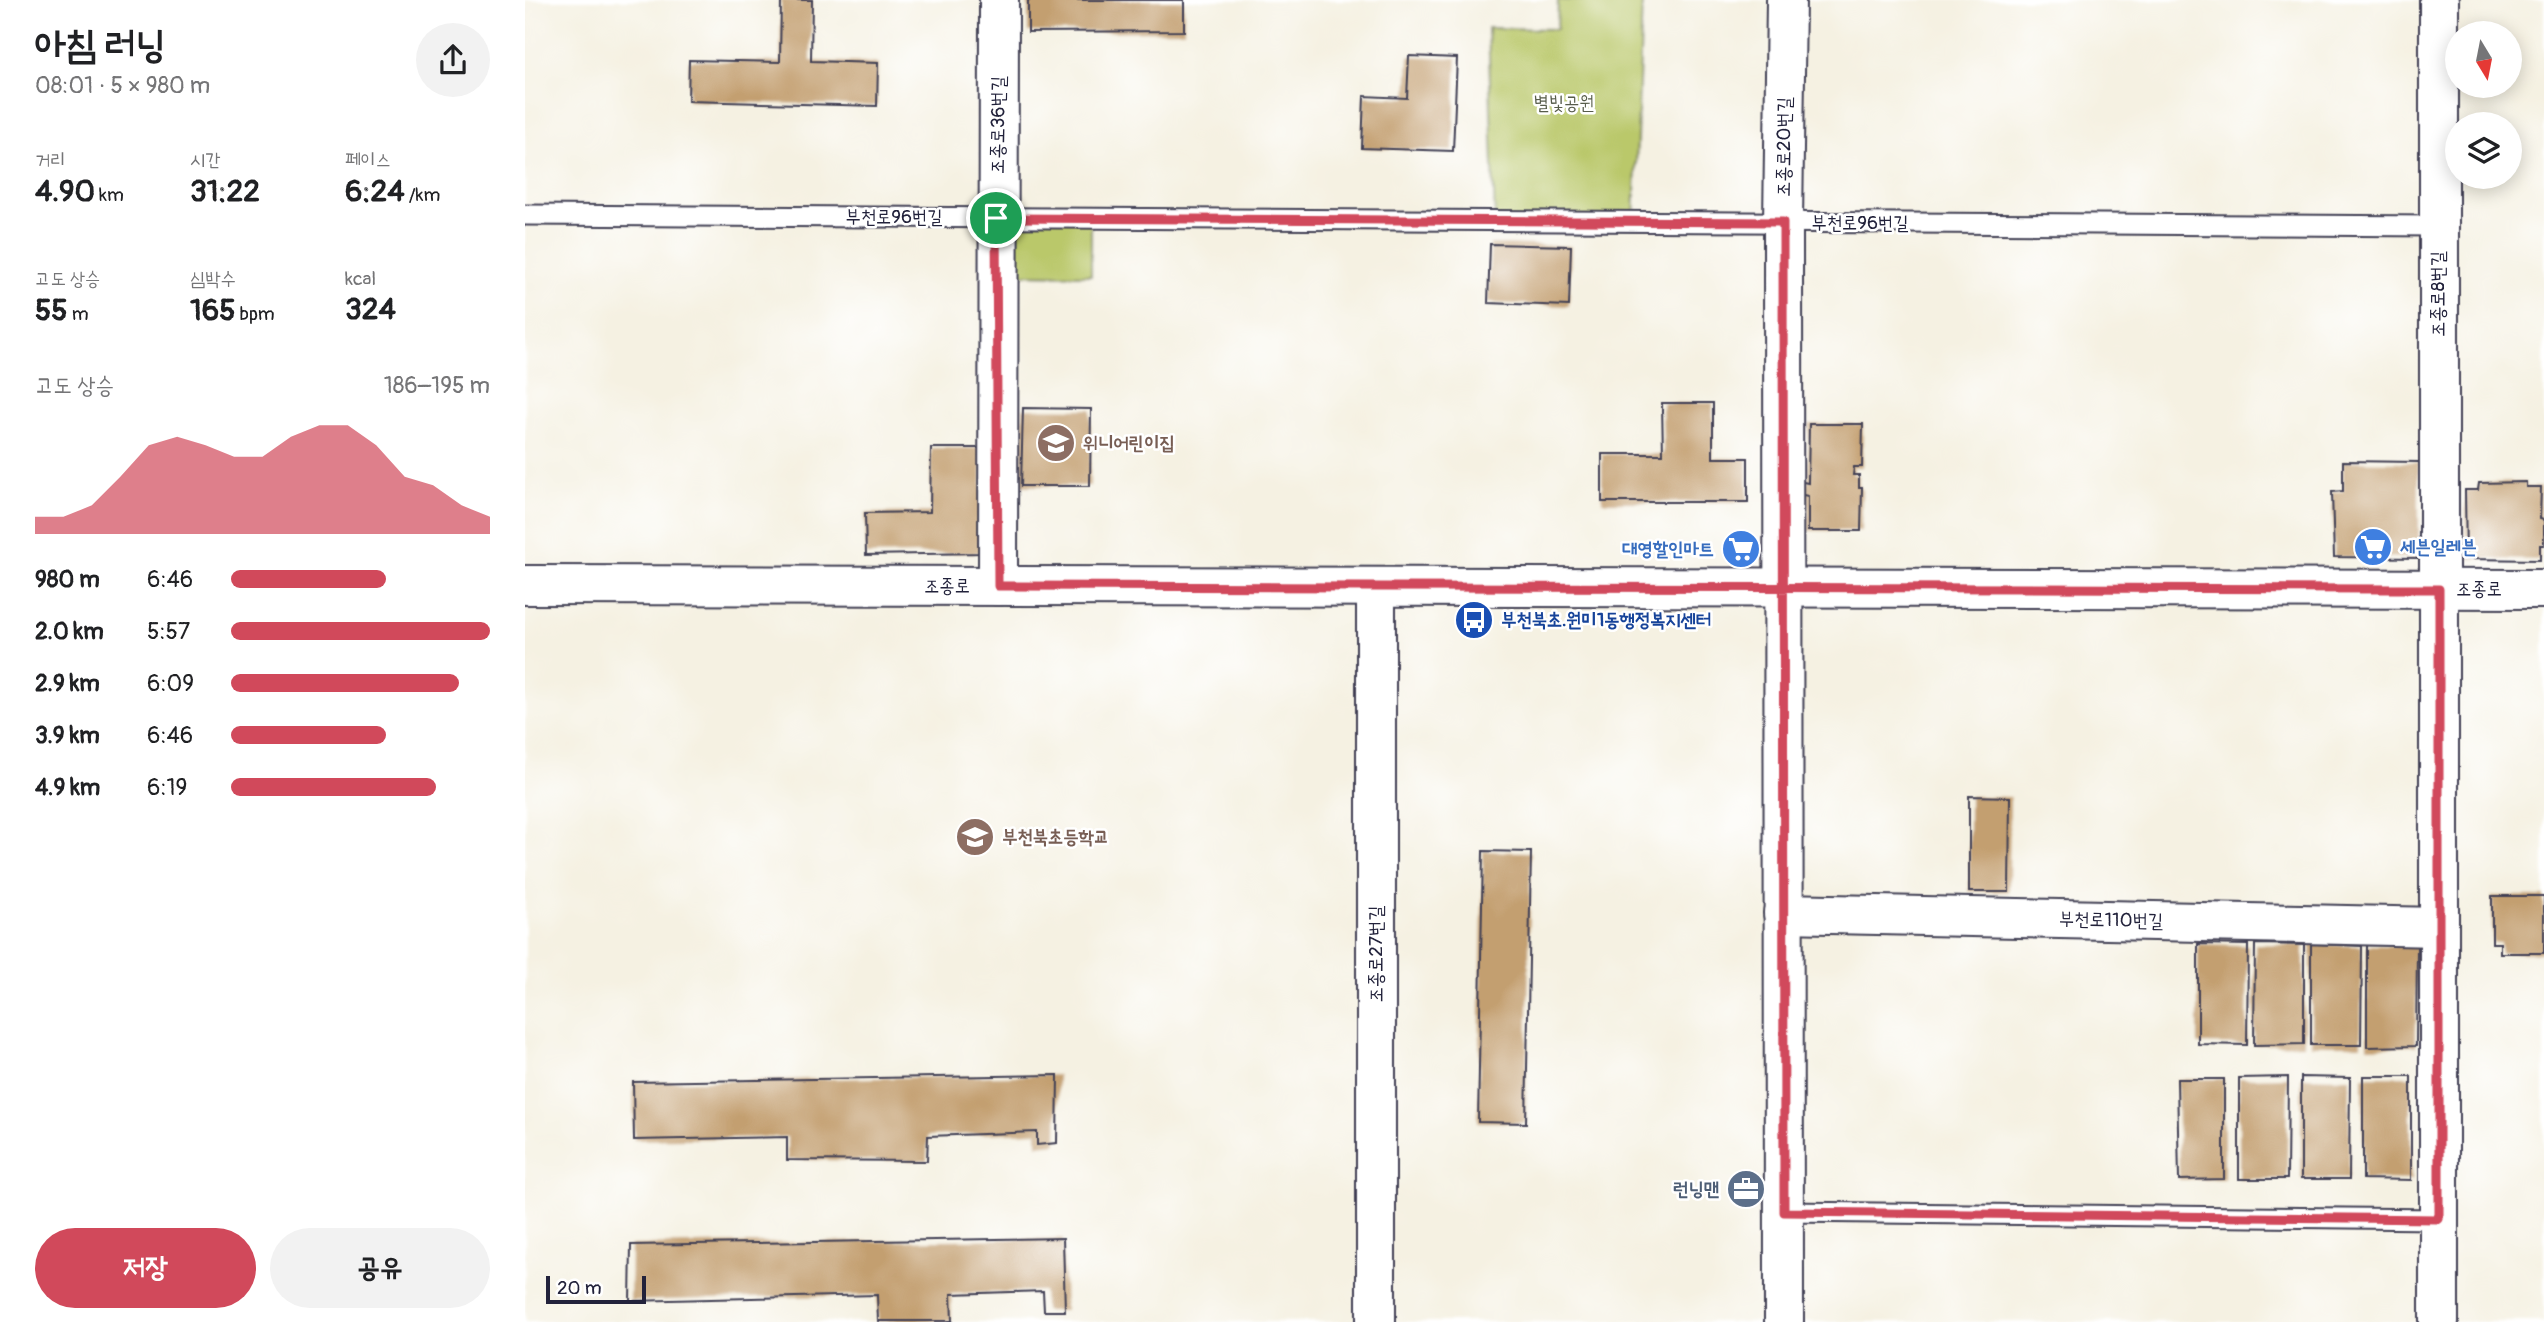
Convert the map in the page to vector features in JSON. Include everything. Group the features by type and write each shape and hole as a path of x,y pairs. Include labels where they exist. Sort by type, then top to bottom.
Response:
{"street":[{"name":"조종로36번길","path":"998,586 996,218 999,0"},
{"name":"조종로20번길","path":"1784,1322 1783,222 1786,0"},
{"name":"조종로8번길","path":"2439,0 2439,1322"},
{"name":"조종로","path":"525,585 2544,589"},
{"name":"조종로27번길","path":"1376,587 1376,1322"},
{"name":"부천로110번길","path":"1783,913 2439,927"}],"lane":[{"name":"부천로96번길","path":"525,215 2438,226"},
{"path":"1784,1212 2439,1219"}],"green space":[{"name":"별빛공원","path":"1558,0 1642,0 1634,221 1495,220 1488,28 1557,29"},
{"path":"996,218 1091,218 1091,275 996,274"}],"building":[{"path":"781,0 812,0 811,61 878,63 877,106 688,101 689,60 780,62"},
{"path":"1028,0 1184,0 1184,31 1028,32"},
{"path":"1409,56 1457,58 1453,151 1362,148 1364,96 1407,98"},
{"path":"1490,244 1571,246 1569,306 1488,303"},
{"path":"1662,403 1713,403 1713,458 1748,458 1748,502 1602,502 1602,454 1663,454"},
{"path":"1023,408 1091,409 1090,486 1021,486"},
{"path":"1809,424 1863,424 1862,467 1854,467 1853,475 1859,475 1859,488 1862,488 1861,531 1808,531 1808,496 1803,495 1803,482 1808,483"},
{"path":"931,448 982,448 982,553 866,555 865,513 930,512"},
{"path":"2343,461 2419,462 2419,558 2334,557 2332,492 2343,491"},
{"path":"2526,482 2526,487 2541,487 2540,519 2544,520 2544,545 2540,545 2540,560 2466,559 2465,490 2478,490 2479,483"},
{"path":"1969,796 2010,797 2009,892 1969,892"},
{"path":"1483,851 1531,852 1526,1123 1478,1122"},
{"path":"2492,896 2544,896 2544,953 2500,953 2500,943 2492,943"},
{"path":"2198,944 2248,945 2247,1045 2198,1044"},
{"path":"2255,944 2304,945 2304,1044 2254,1045"},
{"path":"2311,944 2362,946 2361,1045 2311,1045"},
{"path":"2367,945 2417,946 2416,1046 2367,1047"},
{"path":"1058,1075 1057,1143 1037,1145 1037,1132 928,1136 927,1161 787,1160 787,1137 634,1140 633,1082"},
{"path":"2363,1076 2411,1076 2411,1180 2363,1179"},
{"path":"2288,1077 2287,1179 2239,1179 2239,1078"},
{"path":"2301,1077 2350,1078 2349,1179 2301,1179"},
{"path":"2177,1079 2224,1079 2224,1179 2179,1180"},
{"path":"1063,1238 1065,1311 1044,1311 1043,1291 951,1294 952,1321 878,1321 877,1295 630,1301 631,1245"}],"place":[{"name":"위니어린이집","path":"1056,443"},
{"name":"세븐일레븐","path":"2373,547"},
{"name":"대영할인마트","path":"1741,549"},
{"name":"부천북초.원미1동행정복지센터","path":"1474,620"},
{"name":"부천북초등학교","path":"975,837"},
{"name":"런닝맨","path":"1746,1189"}],"route":[{"path":"996,218 998,586 1783,588 2439,589 2439,1219 1784,1212 1783,588 1783,222 996,218"}]}
